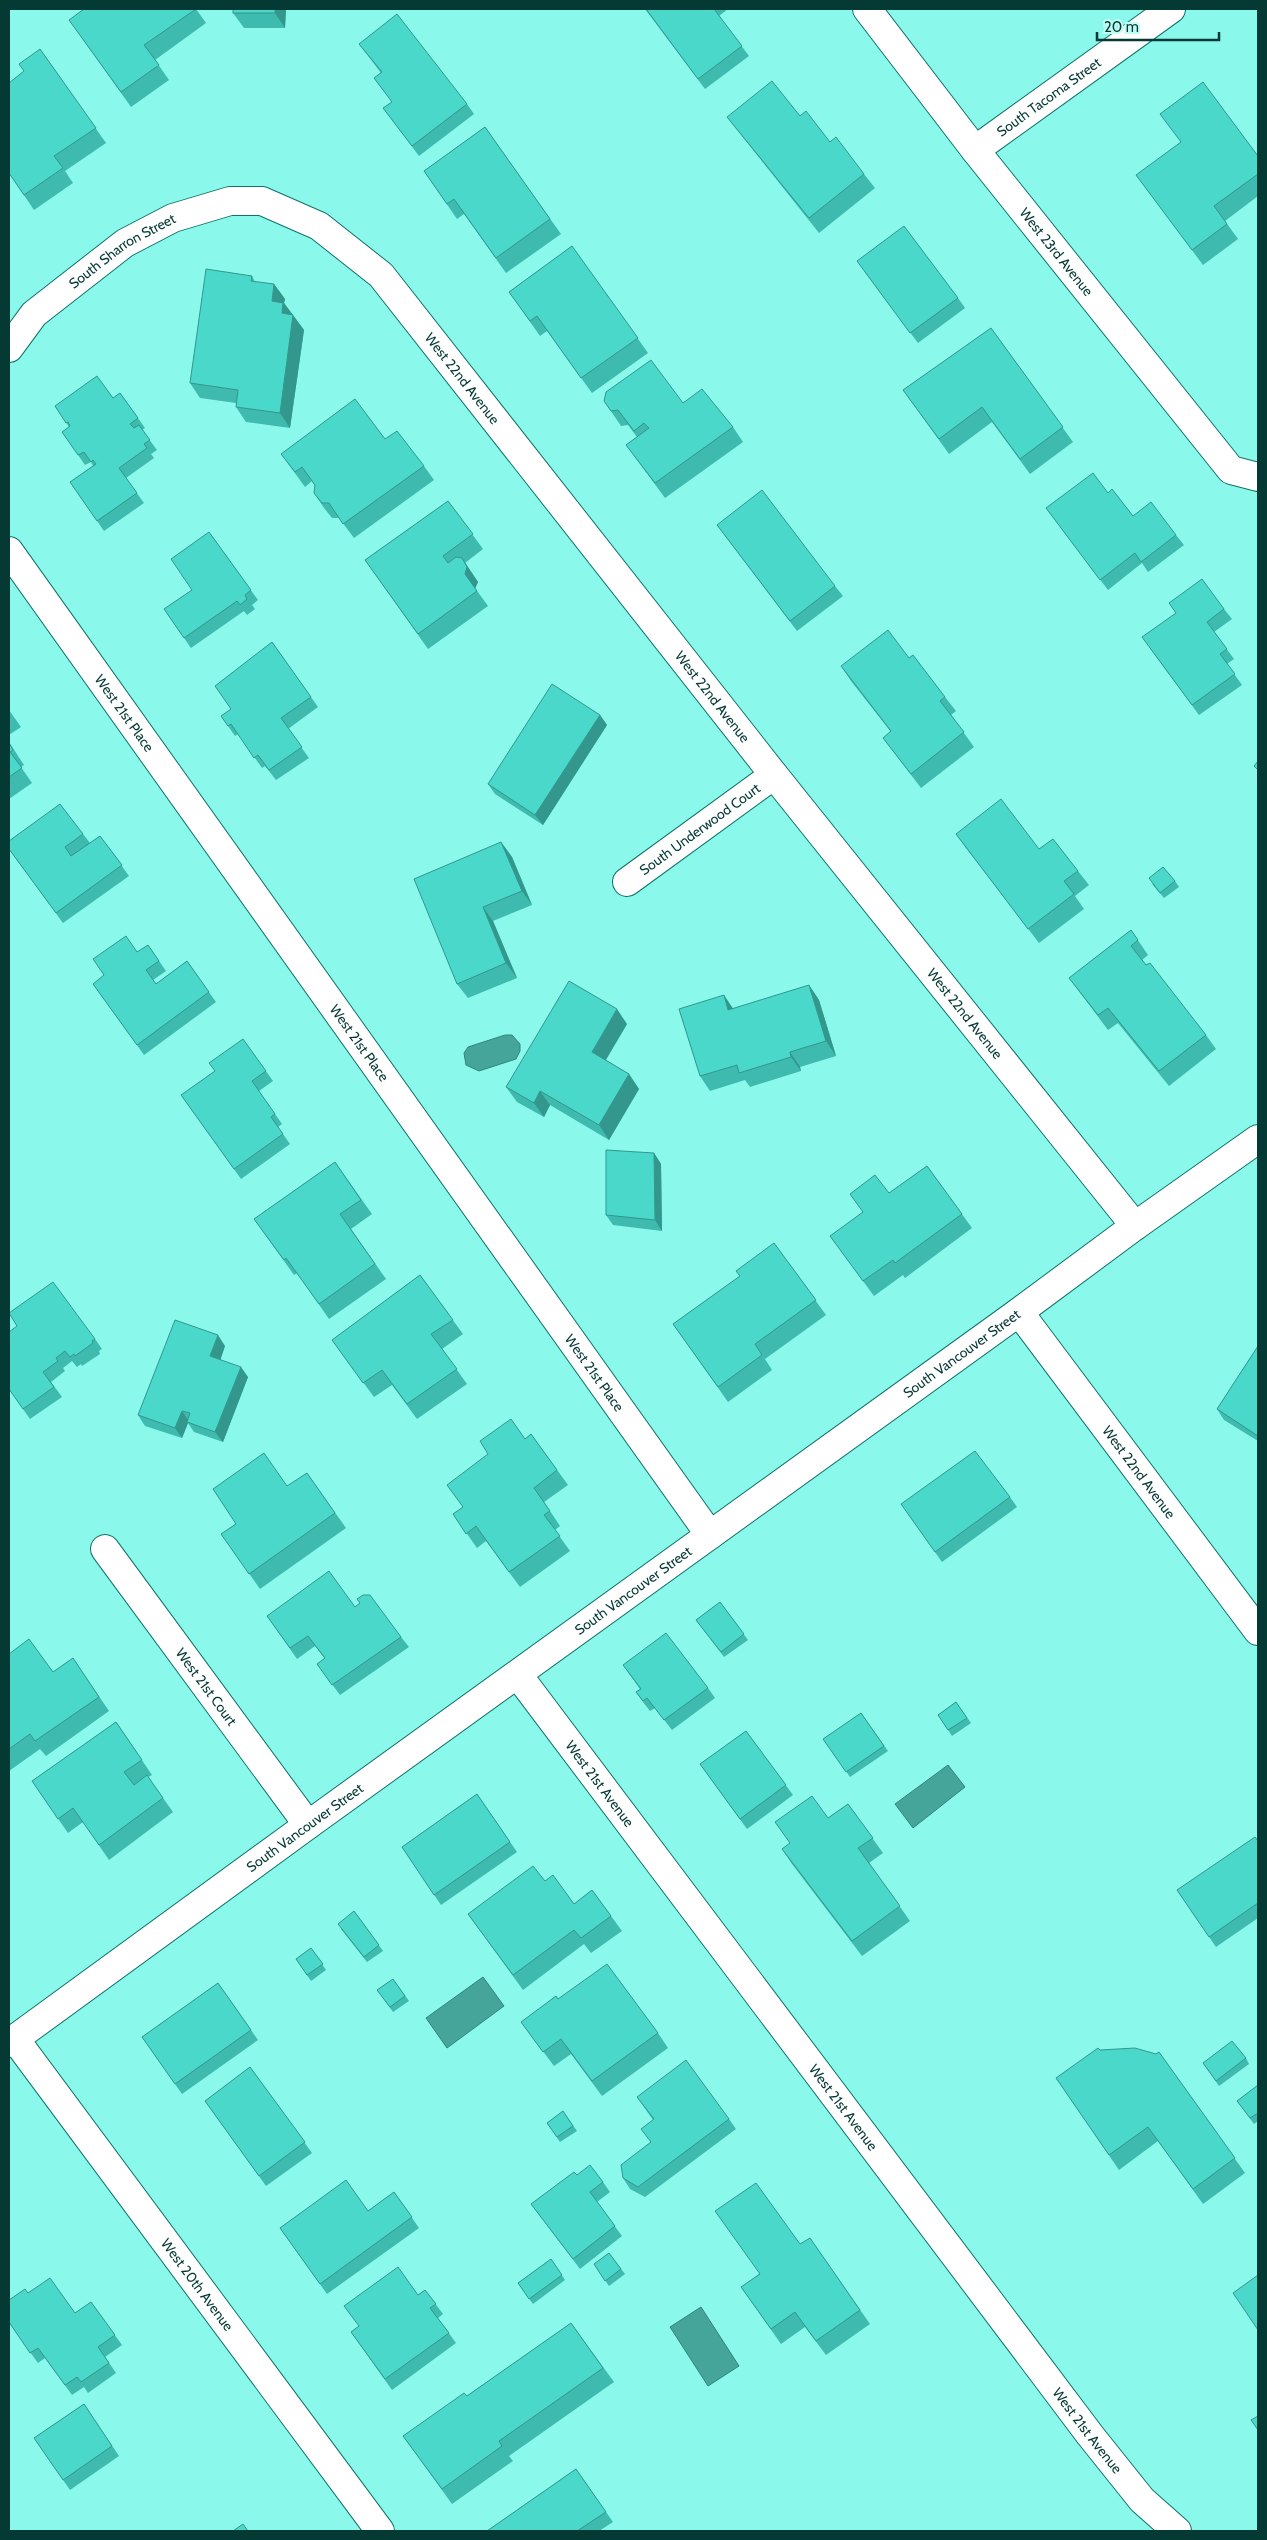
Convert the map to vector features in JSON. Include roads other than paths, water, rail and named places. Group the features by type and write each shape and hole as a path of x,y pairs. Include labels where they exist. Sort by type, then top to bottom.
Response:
{"street":[{"name":"West 23rd Avenue","path":"867,9 975,150 1231,470 1258,477"},
{"name":"South Tacoma Street","path":"975,150 1171,9"},
{"name":"South Sharron Street","path":"9,348 34,314 125,243 173,218 230,201 262,201"},
{"name":"West 22nd Avenue","path":"262,201 319,226 381,275 774,775 1135,1226"},
{"name":"West 21st Place","path":"9,551 710,1535"},
{"name":"South Underwood Court","path":"627,882 774,775"},
{"name":"South Vancouver Street","path":"12,2041 1135,1226 1258,1139"},
{"name":"West 22nd Avenue","path":"1019,1312 1258,1631"},
{"name":"West 21st Court","path":"105,1549 308,1825"},
{"name":"West 21st Avenue","path":"518,1675 1090,2435 1142,2500 1177,2531"},
{"name":"West 20th Avenue","path":"12,2041 380,2531"}],"water":[{"path":"505,1035 512,1035 520,1044 520,1051 516,1059 479,1071 466,1065 464,1053 468,1047"},
{"path":"948,1765 965,1787 913,1828 895,1804"},
{"path":"483,1977 504,2006 447,2048 426,2018"},
{"path":"701,2307 739,2366 708,2386 670,2327"}]}
